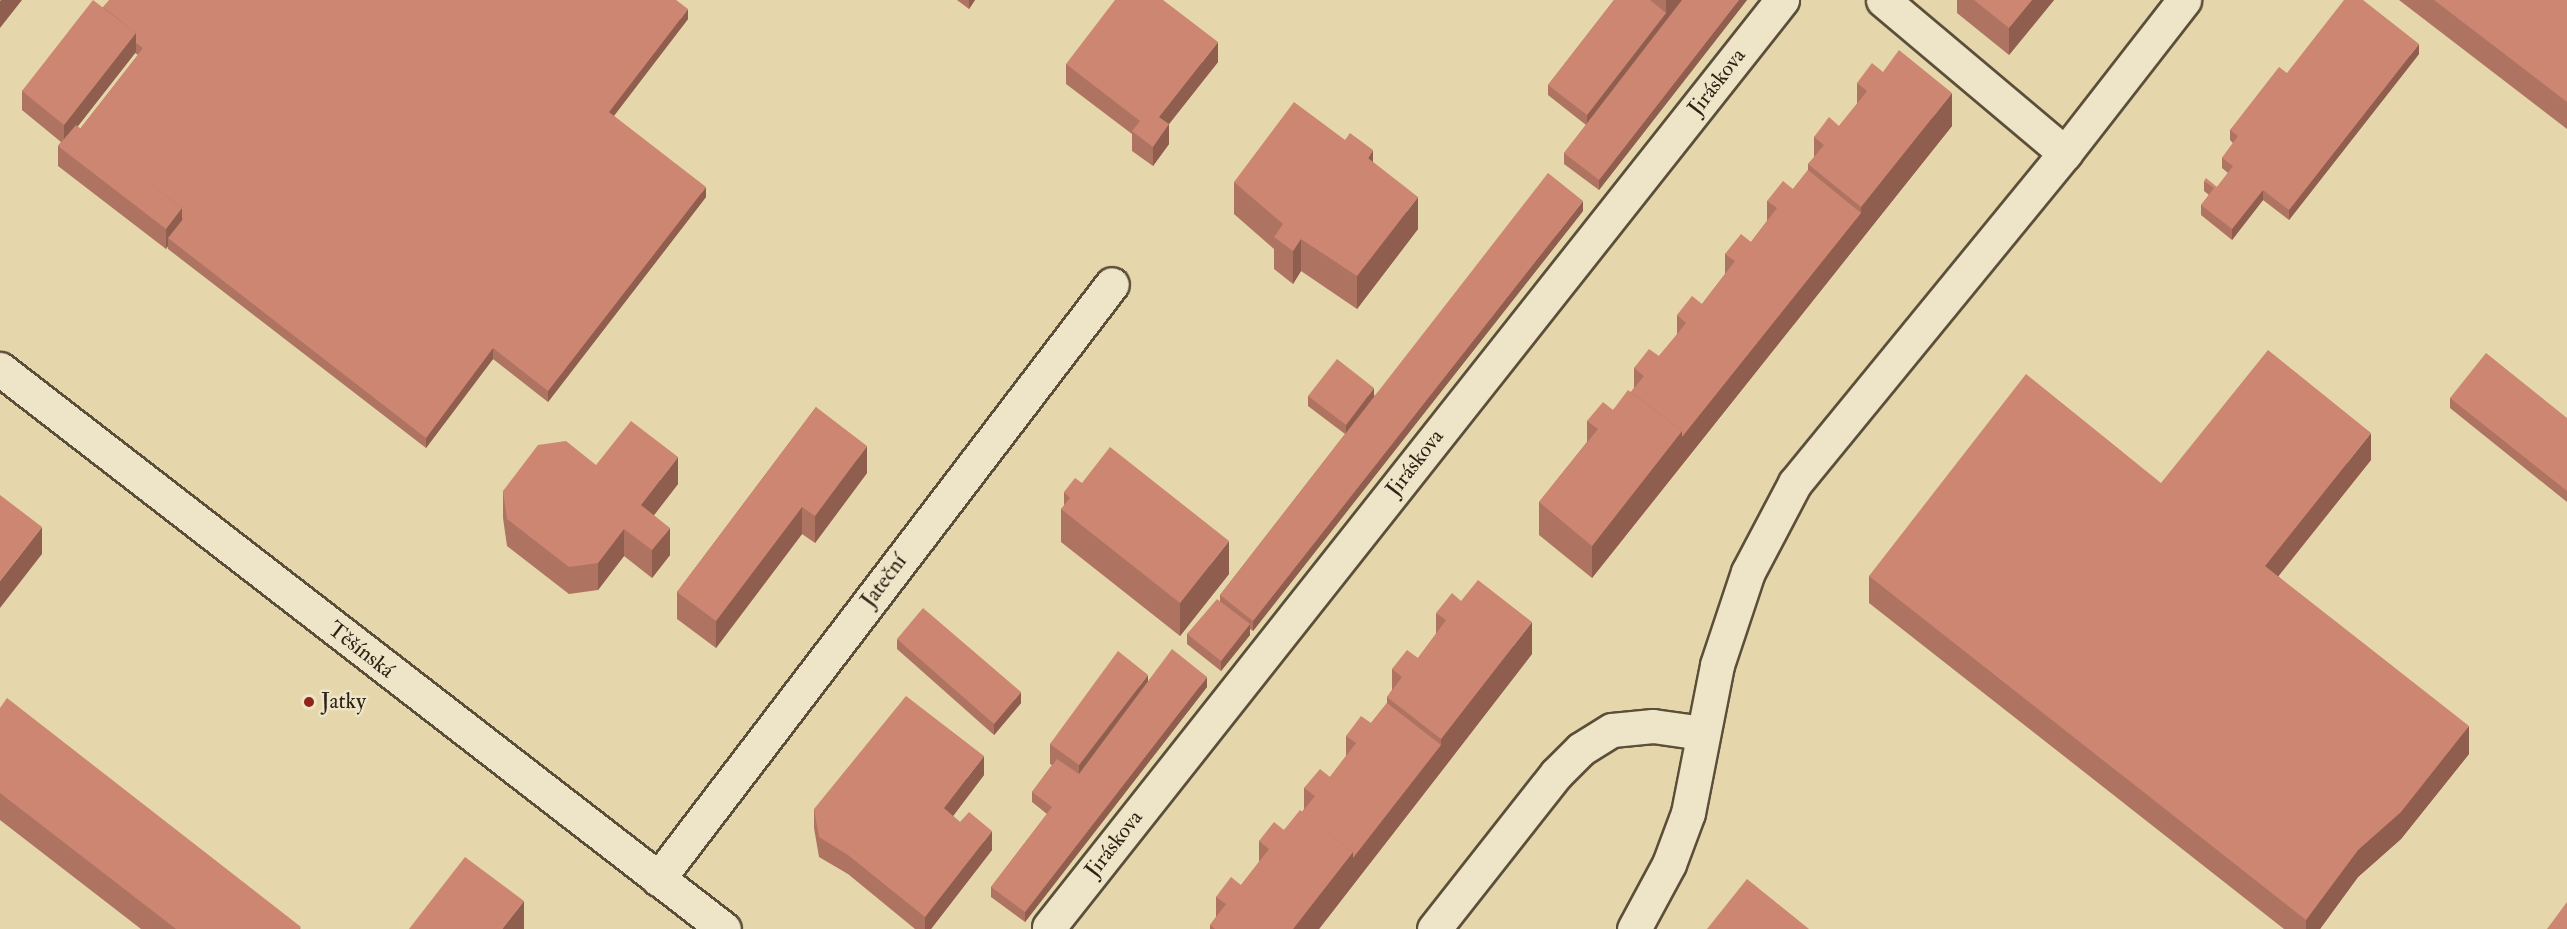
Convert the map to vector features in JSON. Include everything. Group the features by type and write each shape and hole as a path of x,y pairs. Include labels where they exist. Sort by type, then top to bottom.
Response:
{"street":[{"name":"Jiráskova","path":"1049,927 1782,0"},
{"path":"1883,0 2065,153"},
{"path":"1634,929 1656,891 1688,813 1717,665 1748,572 1795,483 2065,153 2184,0"},
{"name":"Jateční","path":"658,879 1112,284"},
{"name":"Těšínská","path":"0,369 724,929"},
{"path":"1434,929 1556,774 1581,749 1612,730 1653,726 1702,733"}],"building":[{"path":"93,0 136,33 64,125 22,91"},
{"path":"109,0 676,0 688,9 609,112 706,187 548,391 493,348 426,438 168,238 183,219 182,208 80,129 143,48 136,43 136,33 103,7"},
{"path":"1115,0 1163,0 1218,42 1159,117 1169,124 1153,147 1132,131 1140,121 1066,64"},
{"path":"1614,0 1650,0 1666,13 1587,115 1548,85"},
{"path":"1682,0 1739,0 1599,180 1564,153"},
{"path":"1974,0 2032,0 2009,28"},
{"path":"2344,0 2363,0 2419,44 2289,210 2263,190 2232,229 2201,205 2214,188 2204,181 2206,178 2217,187 2233,166 2222,158 2238,136 2230,130 2279,67 2287,73"},
{"path":"2434,0 2567,0 2567,102"},
{"path":"1899,50 1952,93 1861,207 1808,164 1824,145 1814,137 1829,117 1839,126 1867,91 1857,83 1872,63 1883,72"},
{"path":"1294,102 1345,140 1350,133 1373,150 1368,158 1418,197 1357,276 1301,239 1293,251 1274,237 1283,224 1234,182"},
{"path":"76,125 182,208 166,229 58,146"},
{"path":"1808,170 1861,213 1682,437 1682,431 1631,392 1644,376 1634,368 1649,349 1659,356 1686,323 1677,315 1692,296 1702,304 1735,261 1725,254 1741,234 1751,242 1777,208 1767,201 1783,181 1793,189"},
{"path":"1548,173 1583,201 1253,621 1220,595"},
{"path":"2268,350 2371,433 2265,566 2469,726 2401,812 2358,850 2306,920 1869,576 2026,374 2161,483"},
{"path":"2486,353 2567,418 2567,491 2450,398"},
{"path":"1337,359 1374,388 1346,425 1308,396"},
{"path":"1628,390 1682,431 1592,546 1539,502 1598,429 1587,421 1603,402 1613,410"},
{"path":"816,407 867,446 815,516 802,507 716,621 677,592"},
{"path":"631,421 678,457 641,505 670,528 652,550 624,529 598,563 569,567 507,519 503,491 538,445 566,441 596,465"},
{"path":"1110,447 1229,541 1180,603 1061,509 1070,498 1064,492 1075,478 1082,483"},
{"path":"0,495 42,527 0,581"},
{"path":"1478,580 1532,622 1441,739 1387,697 1402,677 1392,669 1407,650 1418,658 1446,620 1436,613 1452,593 1461,601"},
{"path":"1217,599 1250,624 1221,661 1187,634"},
{"path":"923,608 1021,692 994,724 897,639"},
{"path":"1172,649 1207,677 1025,912 991,887 1052,807 1032,792 1057,759 1079,774"},
{"path":"1118,651 1148,675 1079,765 1050,744"},
{"path":"906,696 984,756 944,808 960,822 969,812 992,831 925,917 848,855 819,837 814,809"},
{"path":"7,698 301,927 299,929 176,929 0,793 0,708"},
{"path":"1387,703 1441,745 1353,858 1353,852 1302,812 1315,796 1304,788 1320,769 1330,777 1356,743 1346,736 1361,716 1371,723"},
{"path":"1300,810 1353,852 1293,929 1215,929 1210,925 1226,904 1216,897 1231,877 1241,885 1269,849 1259,841 1274,822 1284,830"},
{"path":"465,857 524,901 502,929 409,929"},
{"path":"1747,879 1809,929 1707,929"},
{"path":"2567,902 2567,929 2547,929"}],"place":[{"name":"Jatky","path":"309,702"}]}
